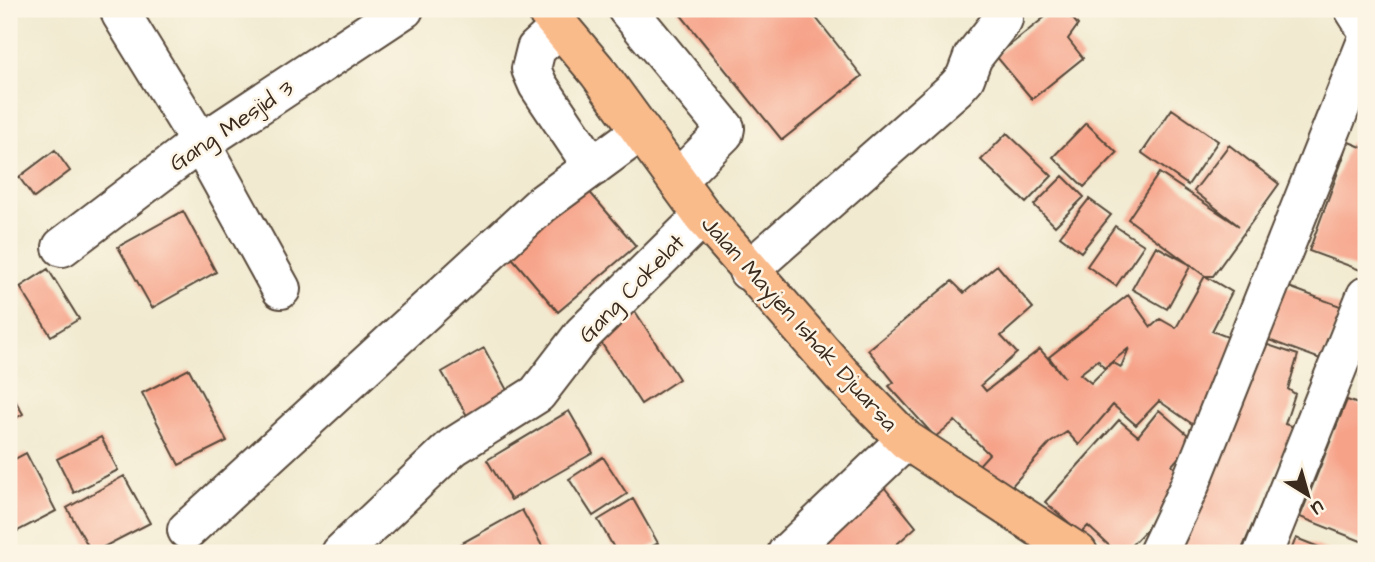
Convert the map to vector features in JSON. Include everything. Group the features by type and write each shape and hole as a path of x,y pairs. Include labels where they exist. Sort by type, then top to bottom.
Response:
{"main road":[{"name":"Jalan Mayjen Ishak Djuarsa","path":"553,18 748,271 824,356 906,440 1078,553"}],"street":[{"name":"Gang Mesjid 3","path":"62,247 201,144 404,9"},
{"path":"627,9 725,128 724,133 677,180"},
{"path":"1354,9 1366,28"},
{"path":"121,14 201,144 281,289"},
{"path":"553,18 536,49 531,69 538,85 593,167"},
{"path":"748,271 956,88 965,78 973,57 1003,19"},
{"path":"1158,553 1189,486 1366,43"},
{"path":"187,530 542,204 642,131"},
{"name":"Gang Cokelat","path":"341,553 453,447 537,394 583,334 703,216"},
{"path":"1263,553 1366,296"},
{"path":"787,553 906,440"}],"building":[{"path":"676,9 809,9 862,76 782,140"},
{"path":"1055,9 1065,9 1078,25 1068,39 1083,58 1032,99 996,56"},
{"path":"1172,109 1218,141 1188,185 1142,153"},
{"path":"1086,123 1117,153 1084,187 1053,157"},
{"path":"1007,133 1052,176 1026,203 981,160"},
{"path":"1349,142 1366,149 1366,263 1363,271 1309,251"},
{"path":"1229,145 1279,184 1213,276 1205,276 1128,219 1159,173 1239,226 1194,191"},
{"path":"55,150 70,171 34,198 19,177"},
{"path":"1063,176 1084,197 1055,226 1034,205"},
{"path":"581,182 636,246 558,312 503,247"},
{"path":"1089,199 1111,215 1081,252 1060,236"},
{"path":"183,211 216,272 152,308 118,247"},
{"path":"1115,226 1144,245 1116,286 1087,266"},
{"path":"1156,246 1191,265 1167,309 1132,289"},
{"path":"997,265 1033,308 1001,336 1017,353 981,385 986,391 1040,349 1064,377 1049,357 1128,295 1151,327 1160,319 1176,328 1205,276 1232,292 1212,331 1238,341 1201,430 1159,401 1136,425 1113,405 1079,445 1067,432 1050,443 1011,487 978,466 989,454 955,421 935,437 889,386 894,382 868,350 952,281 964,293","holes":["1129,348 1121,367 1112,362","1098,360 1104,368 1112,362 1091,383 1080,374"]},
{"path":"48,269 79,319 51,336 20,287"},
{"path":"1278,283 1343,307 1323,360 1258,336"},
{"path":"631,305 679,379 641,404 593,330"},
{"path":"1250,339 1298,355 1288,389 1295,394 1285,424 1294,427 1243,547 1250,550 1249,553 1167,553"},
{"path":"484,348 515,405 474,428 442,372"},
{"path":"1366,362 1366,378 1360,376"},
{"path":"189,369 227,441 179,465 142,393"},
{"path":"9,390 23,414 9,422"},
{"path":"1347,400 1366,407 1366,543 1300,517"},
{"path":"1159,410 1194,440 1172,465 1188,486 1124,553 1117,553 1088,526 1081,533 1045,502 1119,420 1138,436"},
{"path":"569,411 593,453 511,500 487,460"},
{"path":"101,437 118,470 74,493 57,459"},
{"path":"26,453 56,511 14,533 9,523 9,462"},
{"path":"603,457 627,494 593,516 569,479"},
{"path":"124,476 150,523 92,553 67,508"},
{"path":"880,482 916,527 887,553 827,553 816,541"},
{"path":"633,499 658,543 640,553 617,553 598,520"},
{"path":"522,510 546,553 455,553 453,548"},
{"path":"1296,538 1334,553 1290,553"}]}
